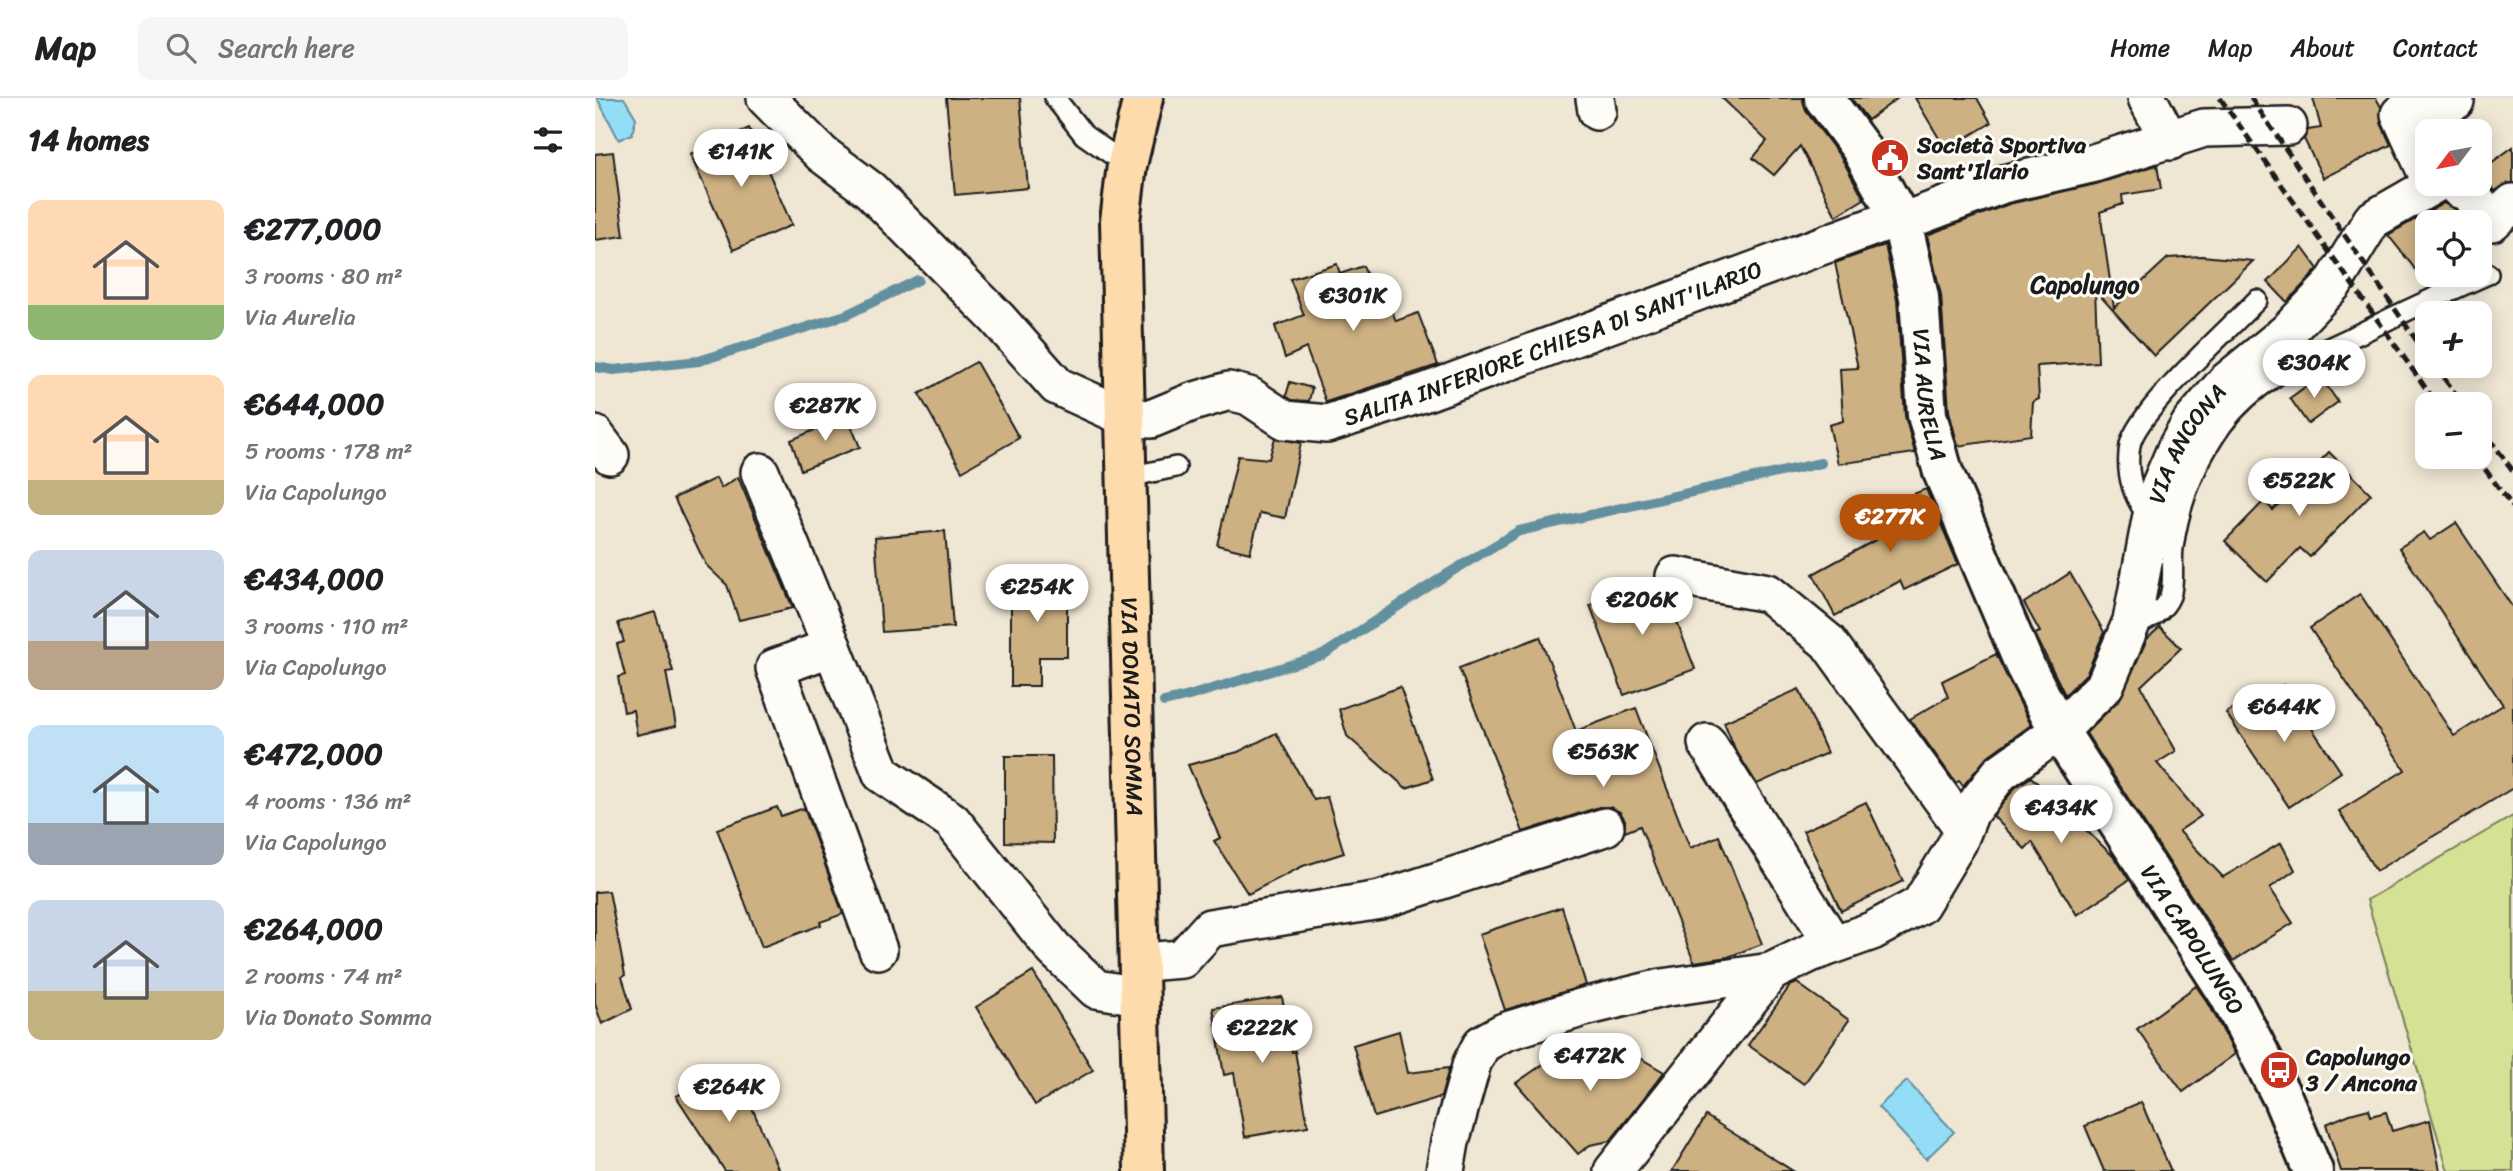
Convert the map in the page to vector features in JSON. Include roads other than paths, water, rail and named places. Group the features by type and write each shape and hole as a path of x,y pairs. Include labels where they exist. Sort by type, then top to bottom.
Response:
{"main road":[{"name":"VIA DONATO SOMMA","path":"1143,98 1127,165 1120,221 1145,1171"}],"street":[{"path":"766,98 822,154 870,190 997,318 1057,386 1125,417"},
{"name":"VIA AURELIA","path":"1824,98 1860,148 1901,219 1919,298 1927,415 1943,472 2025,666 2059,731"},
{"path":"2147,98 2170,141"},
{"path":"2415,142 2400,114 2455,101"},
{"name":"SALITA INFERIORE CHIESA DI SANT'ILARIO","path":"1125,417 1151,419 1192,402 1229,391 1249,396 1285,420 1327,424 1426,392 2003,184 2091,164 2204,128 2288,125"},
{"name":"VIA ANCONA","path":"2059,731 2105,685 2129,629 2161,484 2191,423 2225,382 2287,332 2333,284 2372,220 2417,196"},
{"path":"2472,196 2492,222 2513,203"},
{"path":"759,472 832,647 881,774 952,821 1054,949 1096,989 1139,977 1156,961 1182,959 1210,928 1380,900 1605,827"},
{"path":"1675,576 1767,593 1828,642 1963,828"},
{"path":"832,647 775,668 877,950"},
{"path":"1445,1171 1450,1142 1472,1063 1482,1044 1504,1032 1636,994 1771,972 1833,944 1872,931 1920,905 1958,842 1970,812 2000,773 2059,731"},
{"name":"VIA CAPOLUNGO","path":"2059,731 2229,995 2282,1097 2313,1171"},
{"path":"1707,743 1833,944"},
{"path":"1613,1171 1771,972"}],"lane":[{"path":"1055,98 1084,135 1127,165"},
{"name":"VIA ANCONA","path":"2129,629 2162,608 2170,595 2173,548 2185,497 2201,458 2223,424 2262,383 2422,302 2457,287"},
{"path":"2151,520 2137,502 2130,475 2130,443 2141,421 2163,395 2257,300"},
{"path":"1128,477 1177,467"}],"water":[{"path":"597,98 624,98 636,118 632,134 619,140"},
{"path":"1907,1081 1954,1132 1926,1159 1878,1107"}],"waterway":[{"path":"595,367 614,370 699,361 846,315 918,280"},
{"path":"1164,702 1323,655 1519,531 1821,463"}],"railway":[{"path":"2220,98 2428,392"},
{"path":"2251,98 2415,338"},
{"path":"2444,378 2454,392"},
{"path":"2492,442 2513,471"},
{"path":"2485,469 2513,507"}],"place":[{"name":"Società Sportiva Sant'Ilario","path":"1890,158"},
{"name":"Capolungo 3 / Ancona","path":"2279,1070"}],"district":[{"name":"Capolungo","path":"2085,285"}]}
